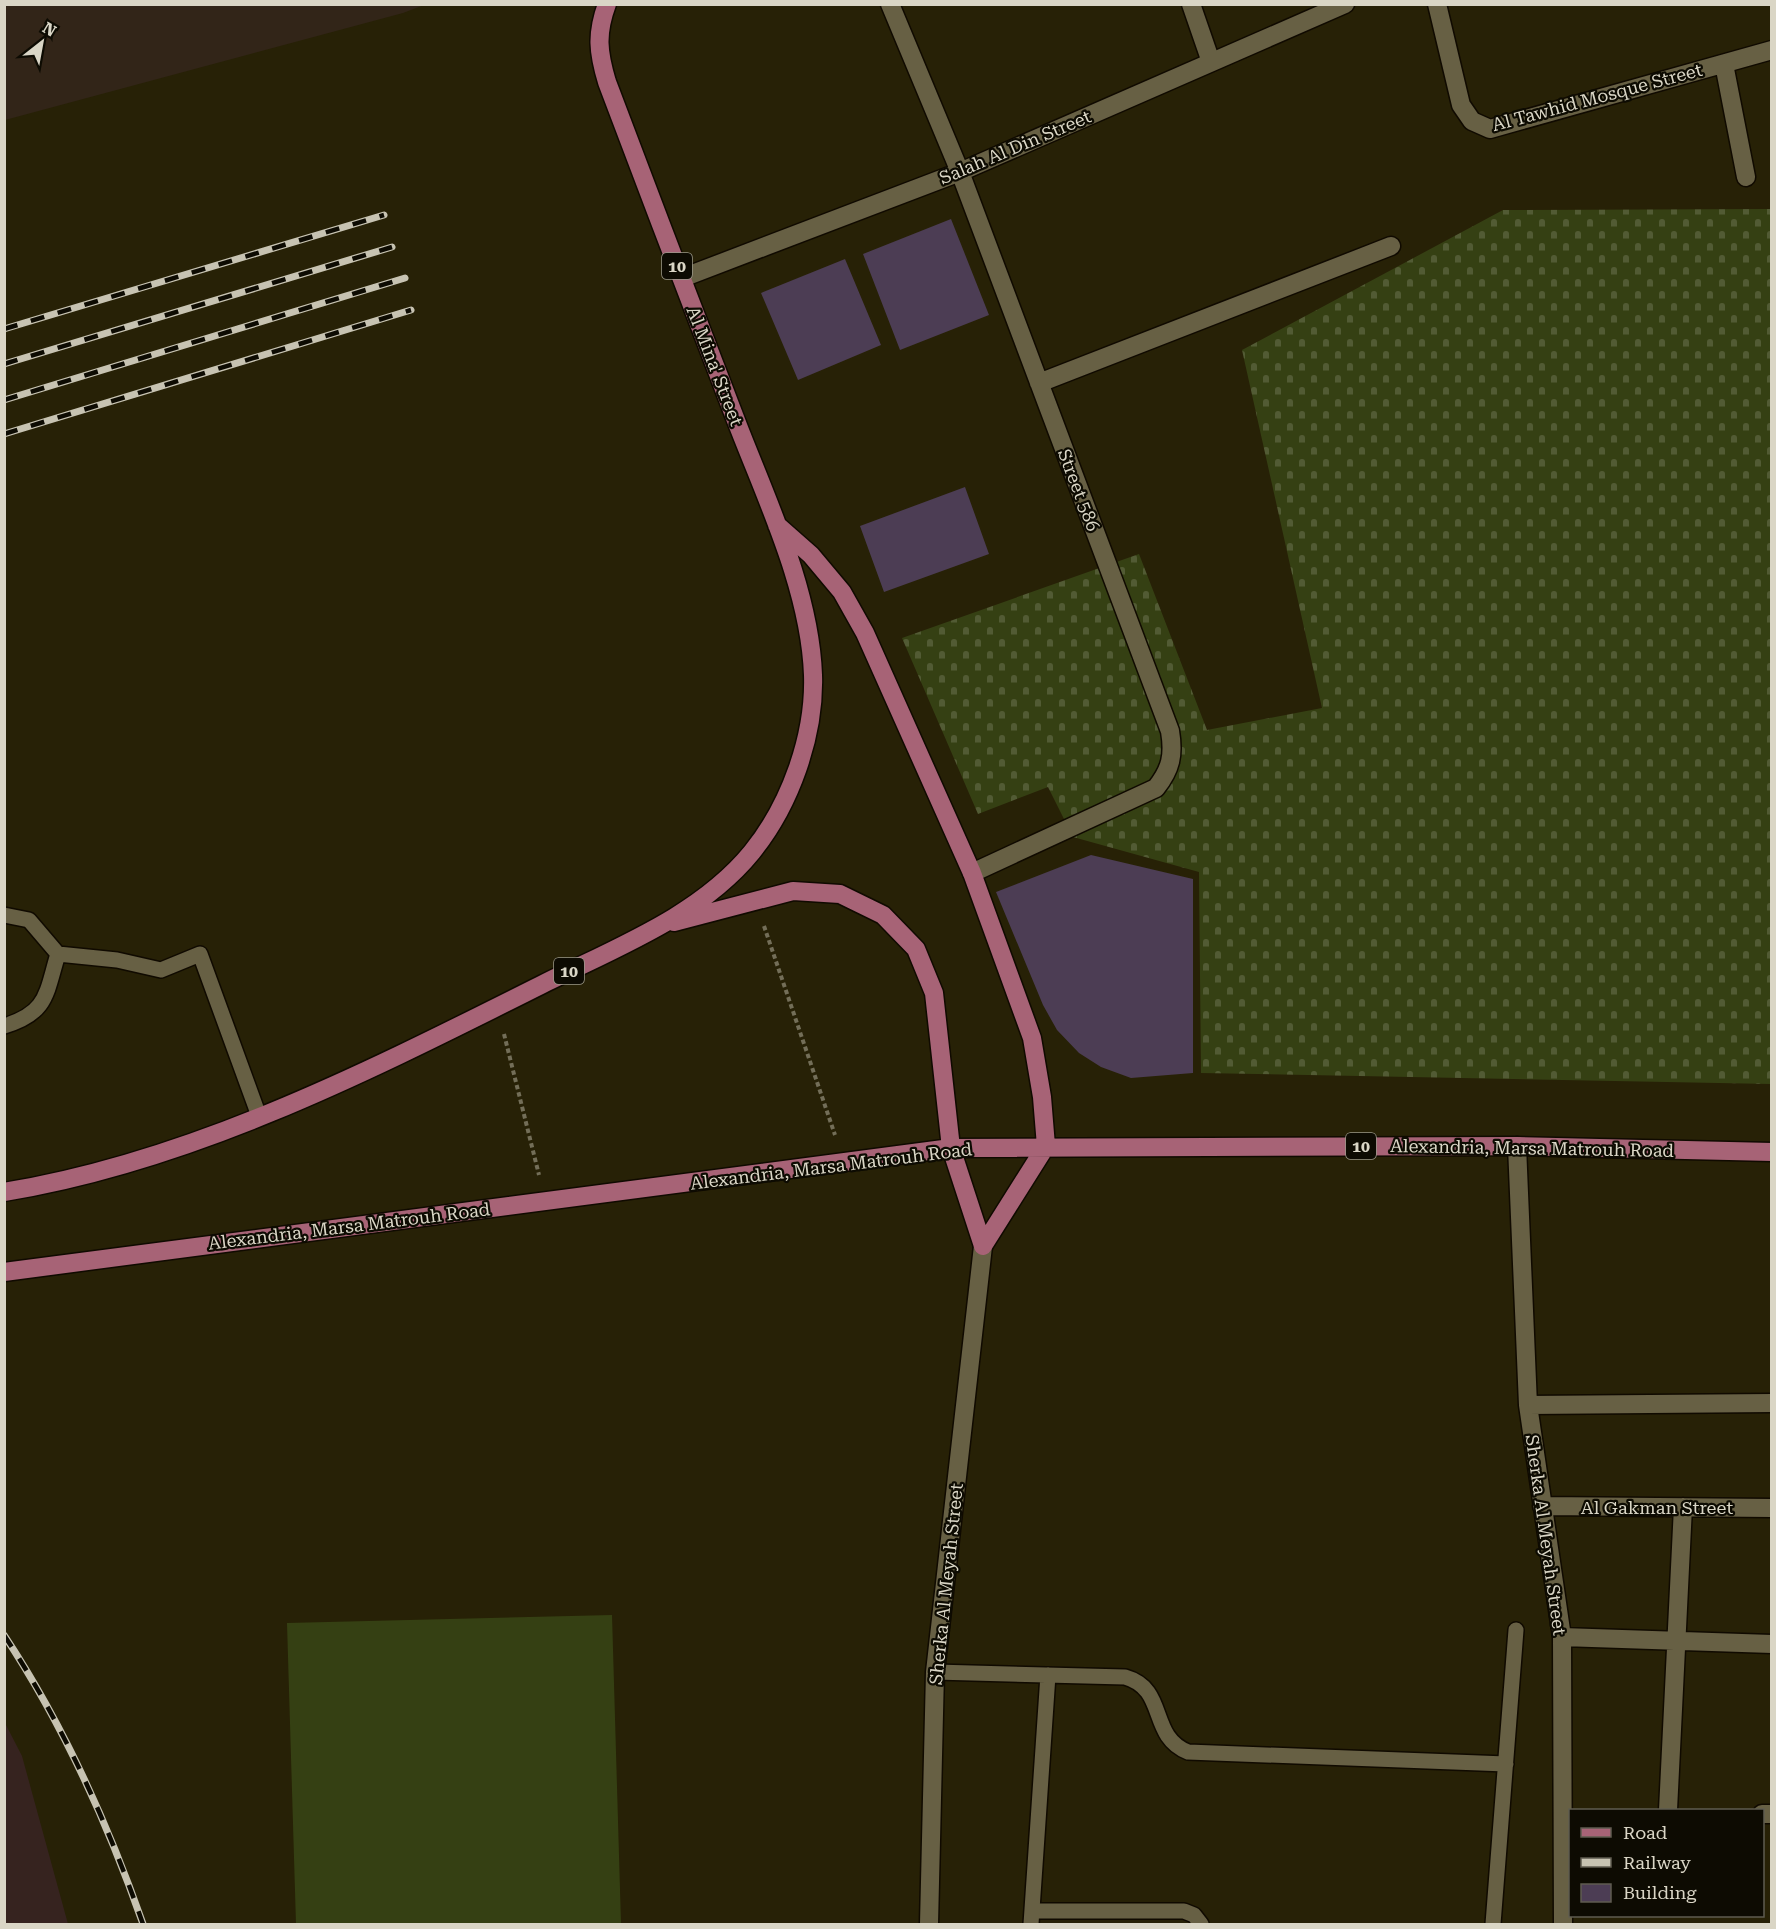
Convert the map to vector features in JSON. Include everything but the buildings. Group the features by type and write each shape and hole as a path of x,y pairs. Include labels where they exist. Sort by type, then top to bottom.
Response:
{"main road":[{"name":"Al Mina' Street","path":"607,4 600,23 598,53 607,82 776,524"},
{"name":"10","path":"776,524 811,555 842,592 865,633 972,873 1032,1038 1042,1097 1046,1146"},
{"name":"10","path":"4,1192 45,1185 151,1157 259,1116 378,1064 498,1007 654,928 708,895 752,852 785,799 806,740 813,678 806,616 776,524"},
{"name":"10","path":"654,928 793,891 840,894 883,915 916,949 934,993 951,1148 983,1246"},
{"path":"983,1246 1046,1146"},
{"name":"Alexandria, Marsa Matrouh Road","path":"4,1272 65,1262 951,1148 1517,1146 1772,1152"}],"street":[{"name":"Street 586","path":"890,4 960,172 1170,731 1171,762 1156,788 972,873"},
{"path":"1191,4 1211,62"},
{"name":"Salah Al Din Street","path":"682,278 960,172 1345,4"},
{"name":"Al Tawhid Mosque Street","path":"1437,4 1461,105 1472,121 1490,129 1772,50"},
{"path":"1724,64 1746,177"},
{"path":"1039,383 1391,246"},
{"name":"Sherka Al Meyah Street","path":"1517,1146 1528,1406 1562,1637 1566,1818 1563,1924"},
{"name":"Sherka Al Meyah Street","path":"929,1924 935,1672 983,1246"},
{"path":"1528,1406 1772,1403"},
{"name":"Al Gakman Street","path":"1542,1506 1772,1508"},
{"path":"1668,1809 1683,1507"},
{"path":"1562,1637 1772,1644"}],"lane":[{"path":"4,915 29,920 58,954 117,960 161,970 200,954 259,1116"},
{"path":"4,1026 22,1021 43,1005 58,954"},
{"path":"1493,1924 1516,1630"},
{"path":"935,1672 1125,1677 1136,1680 1152,1696 1169,1740 1177,1748 1188,1752 1506,1764"},
{"path":"1048,1675 1032,1918 1155,1918 1184,1911 1194,1915 1201,1924"}],"path":[{"path":"755,900 845,1163"},
{"path":"498,1007 545,1201"}],"shaded area":[{"path":"5,4 424,5 403,13 5,120"},
{"path":"5,1723 22,1756 68,1924 5,1924"}],"green space":[{"path":"1771,209 1771,1084 1201,1073 1199,872 1073,837 1048,787 978,814 902,638 1139,554 1207,730 1322,708 1242,350 1503,210"},
{"path":"612,1615 621,1924 296,1924 287,1623"}],"railway":[{"path":"4,329 384,215"},
{"path":"4,364 392,247"},
{"path":"4,400 405,278"},
{"path":"4,434 411,310"},
{"path":"4,1635 65,1739 115,1849 143,1924"}]}
